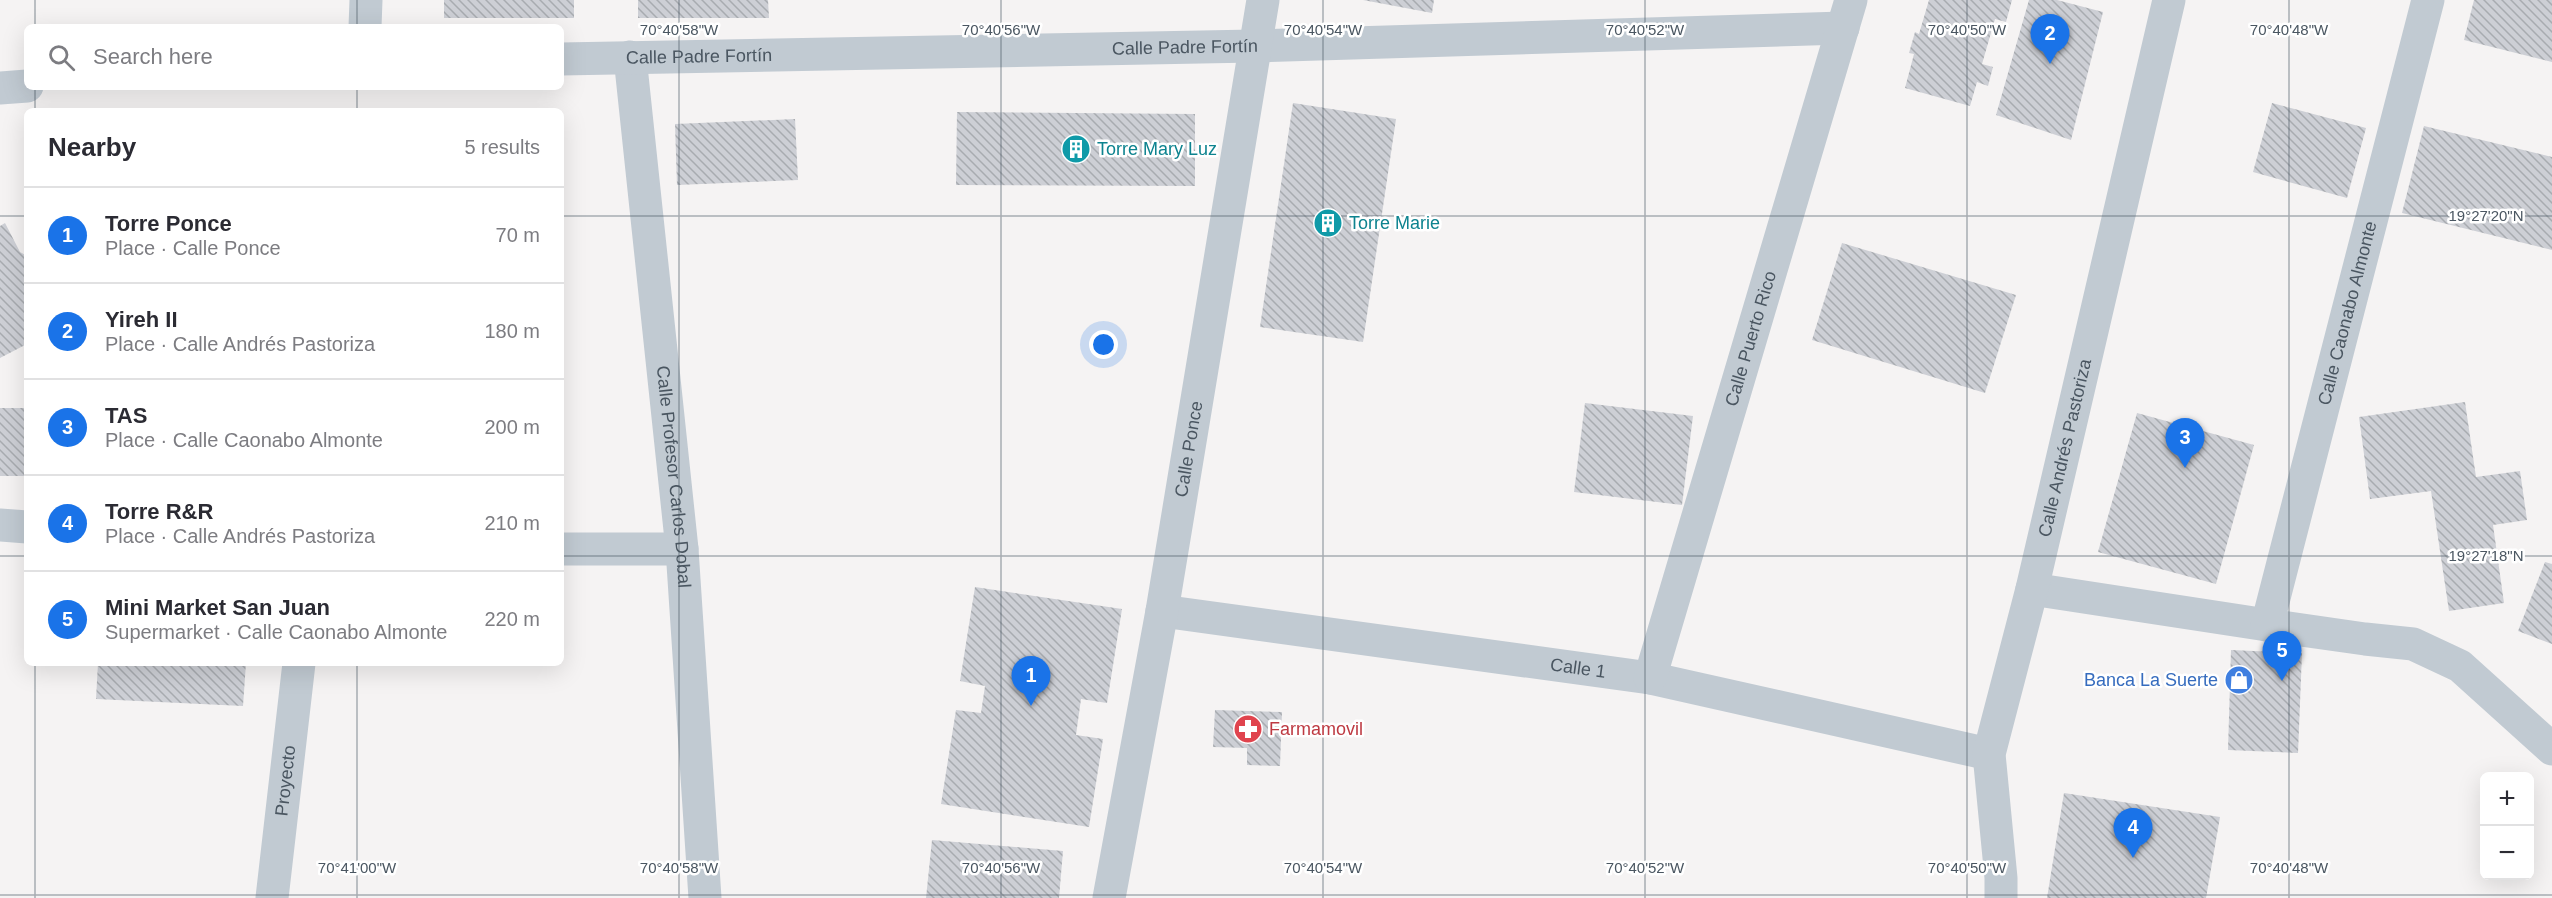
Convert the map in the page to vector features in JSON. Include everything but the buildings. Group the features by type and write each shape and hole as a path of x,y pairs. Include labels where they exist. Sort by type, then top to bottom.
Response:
{"street":[{"path":"365,24 366,0"},
{"name":"Calle Ponce","path":"1109,898 1162,611 1263,0"},
{"name":"Calle Andrés Pastoriza","path":"2001,898 1989,754 2032,588 2169,0"},
{"name":"Calle Caonabo Almonte","path":"2267,625 2428,0"},
{"name":"Calle Padre Fortín","path":"564,59 1254,46 1847,14"},
{"name":"Calle Puerto Rico","path":"1650,678 1847,14"},
{"name":"Calle Profesor Carlos Dobal","path":"630,57 682,549 705,898"},
{"path":"0,88 24,86"},
{"path":"0,525 24,527"},
{"path":"564,549 682,549"},
{"path":"2032,588 2267,625 2413,644 2460,666 2552,749"},
{"name":"Calle 1","path":"1162,611 1650,678 1989,754"},
{"name":"Proyecto","path":"272,898 299,666"}],"place":[{"name":"Yireh II","path":"2050,64"},
{"name":"Torre Mary Luz","path":"1076,149"},
{"name":"Torre Marie","path":"1328,223"},
{"name":"TAS","path":"2185,468"},
{"name":"Banca La Suerte","path":"2239,680"},
{"name":"Mini Market San Juan","path":"2282,681"},
{"name":"Torre Ponce","path":"1031,706"},
{"name":"Farmamovil","path":"1248,729"},
{"name":"Torre R&R","path":"2133,858"}]}
